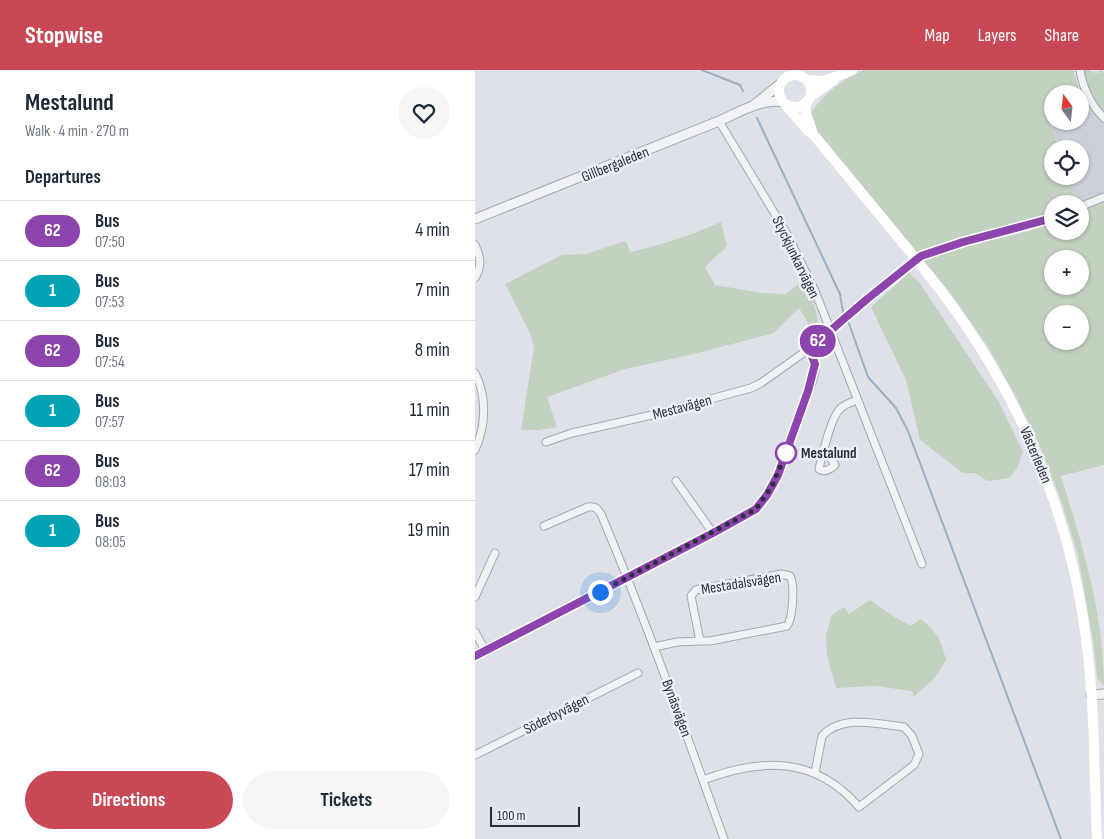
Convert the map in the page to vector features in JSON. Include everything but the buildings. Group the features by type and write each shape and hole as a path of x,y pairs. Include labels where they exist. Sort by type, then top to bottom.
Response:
{"main road":[{"path":"841,75 808,100 795,107 784,103 779,94 783,78 794,74 825,80 852,70"},
{"path":"803,75 811,88 808,100"},
{"name":"Västerleden","path":"808,100 806,114 813,134"},
{"name":"Västerleden","path":"784,103 808,131 813,134 957,312 994,368 1015,407 1040,463 1062,525 1078,587 1087,646 1091,694 1097,839"}],"street":[{"path":"1080,70 1088,97 1104,118"},
{"name":"Gillbergaleden","path":"753,106 783,78"},
{"name":"Gillbergaleden","path":"475,219 753,106 776,101 784,103"},
{"name":"Styckjunkarvägen","path":"719,121 787,234 815,291 922,564"},
{"path":"1089,203 1104,197"},
{"name":"Mestavägen","path":"546,442 572,433 652,415 751,388 768,379 809,349 829,330 911,263 927,253 1044,220"},
{"path":"475,245 481,262 475,278"},
{"path":"475,656 756,509 772,486 815,371 814,360 809,349"},
{"path":"475,373 481,387 483,414 481,436 475,448"},
{"path":"824,448 838,410 857,400"},
{"path":"676,481 713,533"},
{"name":"Bynäsvägen","path":"544,526 588,507 593,506 597,509 627,577 654,647 724,839"},
{"path":"475,597 495,554"},
{"name":"Mestadalsvägen","path":"654,647 677,642 710,641 787,626 793,594 793,584 790,576 781,574 700,589 693,592 691,596 700,640"},
{"path":"475,632 485,650"},
{"name":"Söderbyvägen","path":"475,755 638,672"},
{"path":"1091,694 1104,694"},
{"path":"703,780 744,767 789,766 815,774 839,787 859,807 914,765 919,754 912,736 904,727 872,723 843,723 822,736 815,774"}],"shaded area":[{"path":"1089,108 1104,122 1104,193 1089,199 1089,195 1074,195 1072,185 1089,185 1089,140 1056,140 1052,130 1089,130"}],"green space":[{"path":"864,70 1073,70 1078,85 1044,85 1044,130 1052,130 1056,140 1044,140 1044,185 1072,185 1074,195 1044,195 1044,215 952,241 918,255 817,132 811,113 834,88"},
{"path":"1084,70 1098,73 1101,70 1104,73 1104,112 1090,93"},
{"path":"1104,202 1104,465 1061,476 1084,553 1096,606 1103,659 1104,686 1097,678 1094,646 1078,555 1061,500 1039,444 1016,397 988,347 949,291 923,260 954,249 1044,226 1044,240 1089,240 1089,208"},
{"path":"721,222 727,246 705,267 715,285 763,293 786,294 805,279 817,315 816,336 799,308 774,333 694,354 625,369 547,397 557,427 521,430 534,347 530,333 505,284 562,255 585,254 626,241 630,252 677,239"},
{"path":"909,273 919,282 999,402 1023,452 1017,468 1010,478 988,481 974,473 963,473 920,440 906,380 871,307"},
{"path":"870,600 911,626 921,619 935,632 940,642 946,660 934,679 914,696 912,691 876,686 836,688 827,655 826,635 832,615 844,607 849,614"}],"waterway":[{"path":"702,70 740,85 743,91"},
{"path":"757,118 840,294 843,312"},
{"path":"848,321 868,377 896,408 908,431 1061,839"}],"bus line":[{"name":"62","path":"475,656 756,509 767,495 778,475 815,371 814,360 809,349 829,330 921,256 963,242 1044,221"}],"place":[{"name":"Mestalund","path":"786,453"}],"route":[{"path":"600,592 756,509 767,495 778,475 786,453"}]}
